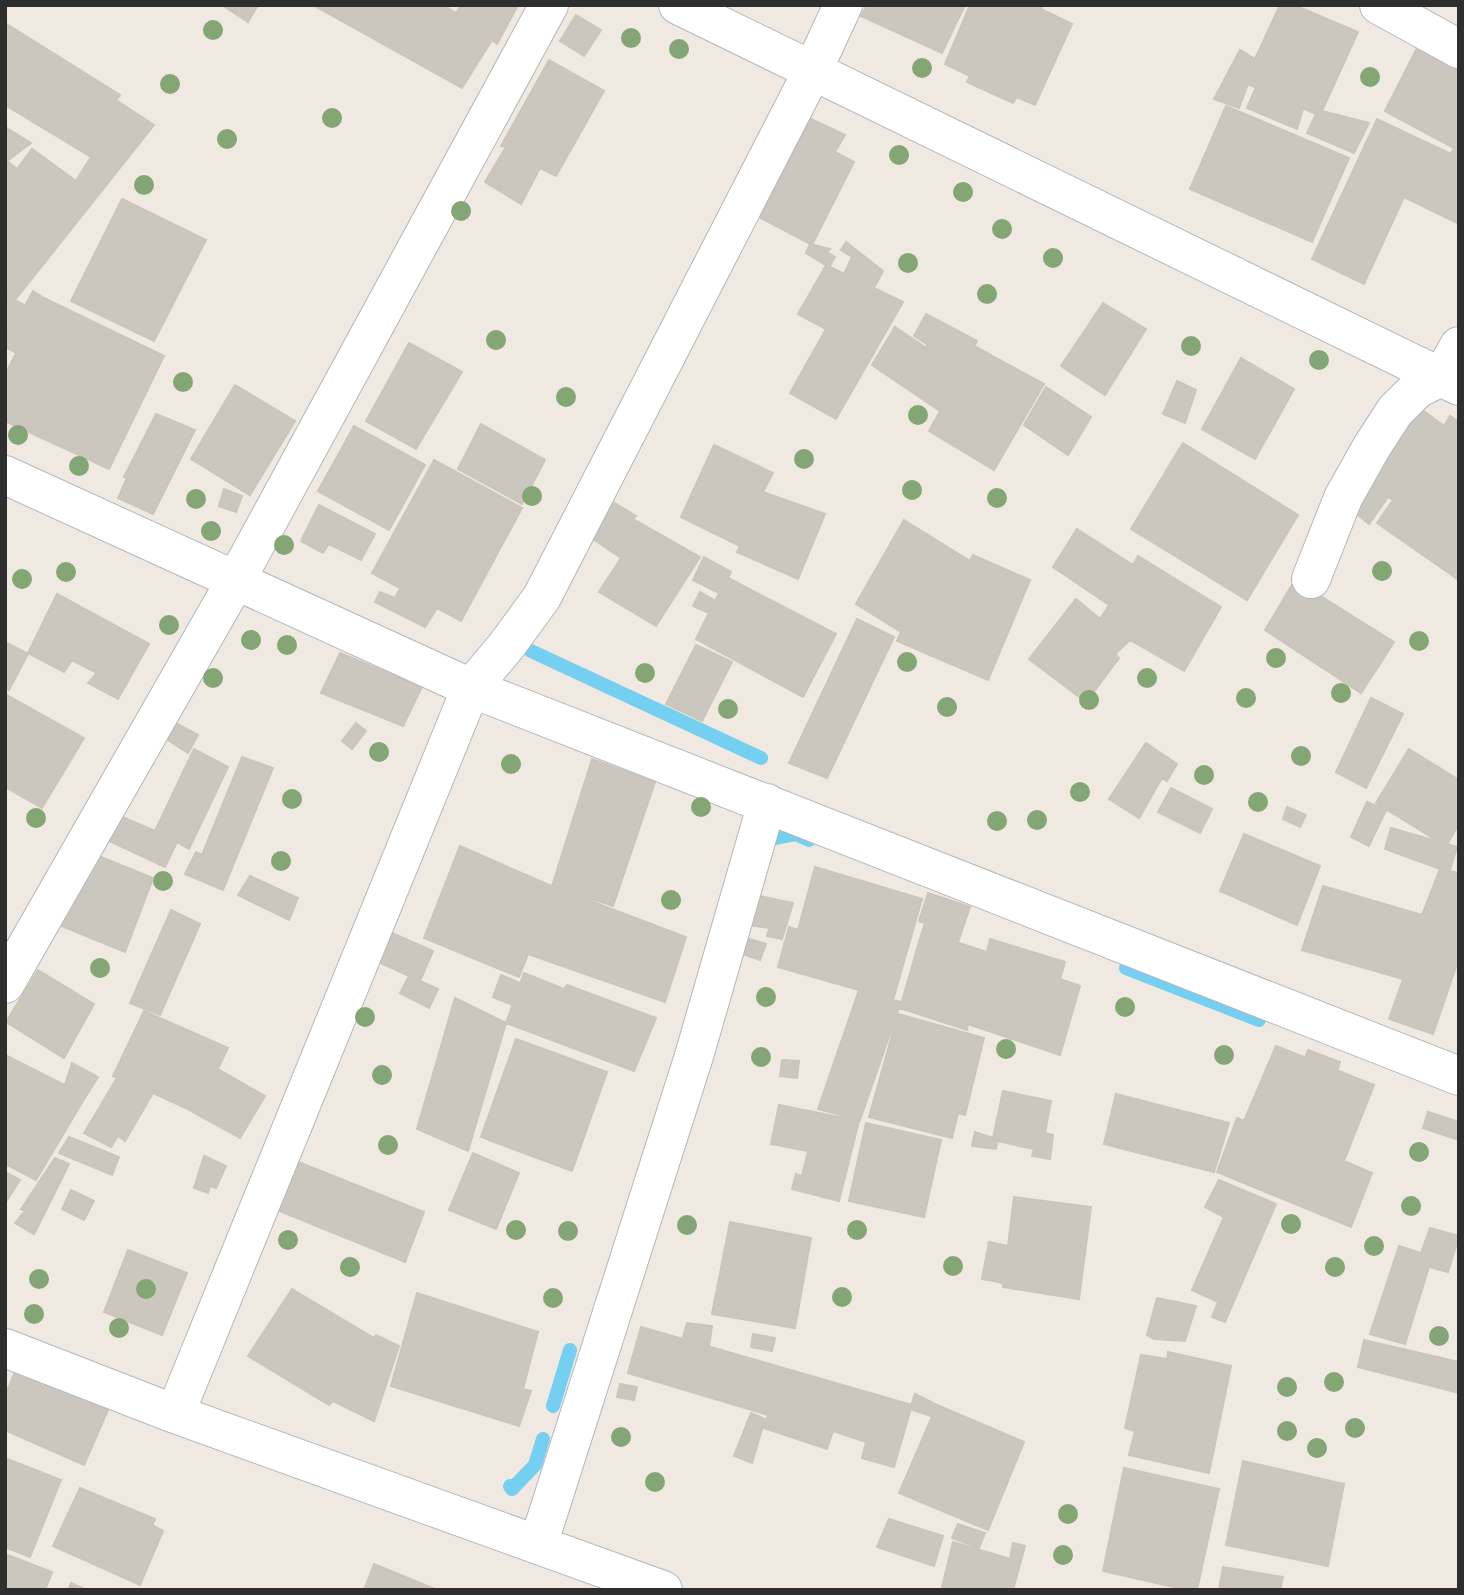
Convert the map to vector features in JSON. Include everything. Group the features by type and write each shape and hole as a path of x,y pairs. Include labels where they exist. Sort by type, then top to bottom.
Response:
{"street":[{"path":"5,984 236,580 549,5"},
{"path":"678,5 812,72 1453,370"},
{"path":"175,1414 471,688 542,597 812,72 843,5"},
{"path":"1379,5 1459,49"},
{"path":"1311,579 1343,498 1395,411 1417,388 1453,370"},
{"path":"5,475 471,688 1459,1076"},
{"path":"538,1545 694,1056 767,803"},
{"path":"5,1348 175,1414 663,1590"}],"building":[{"path":"222,5 258,5 248,22"},
{"path":"313,5 443,5 456,13 461,5 518,5 497,44 492,40 462,88"},
{"path":"867,5 965,5 942,53 861,16"},
{"path":"970,5 1043,5 1041,9 1072,24 1035,105 1017,97 1013,103 967,82 970,76 945,64"},
{"path":"1280,5 1294,5 1358,32 1322,111 1369,123 1354,153 1307,133 1316,114 1248,84 1239,108 1214,99 1240,50 1255,59"},
{"path":"576,15 601,30 584,56 560,41"},
{"path":"5,23 120,95 116,100 154,125 15,300 5,293 5,127 31,143 7,161 17,169 32,149 76,181 91,157 5,105"},
{"path":"1418,46 1459,67 1459,224 1404,197 1364,284 1312,259 1377,119 1451,154 1454,148 1385,111"},
{"path":"549,60 604,91 556,176 540,168 521,204 485,182 506,147 501,146"},
{"path":"1255,89 1303,109 1297,129 1247,108"},
{"path":"1226,106 1349,158 1312,242 1190,189"},
{"path":"811,119 845,135 835,152 854,162 812,245 759,217"},
{"path":"122,199 206,240 154,341 71,301"},
{"path":"846,242 883,271 874,288 844,274 852,257 841,250"},
{"path":"810,244 830,249 827,252 835,257 829,267 806,253"},
{"path":"826,265 903,302 836,419 790,393 826,329 798,314"},
{"path":"33,291 44,298 16,353 5,347 5,343"},
{"path":"5,295 26,306 5,339"},
{"path":"44,298 164,356 109,469 5,421 5,375"},
{"path":"1103,303 1146,329 1105,395 1061,366"},
{"path":"926,314 977,341 940,411 872,365 895,327 925,347 928,345 914,336"},
{"path":"409,343 462,372 416,449 366,421"},
{"path":"976,347 1044,384 994,470 929,431"},
{"path":"1241,358 1294,389 1255,459 1202,429"},
{"path":"1177,381 1196,390 1185,423 1163,414"},
{"path":"235,385 295,421 250,495 191,459"},
{"path":"1046,387 1091,417 1068,455 1024,425"},
{"path":"1412,402 1444,426 1450,416 1459,422 1459,580 1377,523 1393,500 1388,497 1369,524 1346,505"},
{"path":"156,414 195,430 153,514 118,498 127,478 124,477"},
{"path":"481,424 545,460 522,504 458,469"},
{"path":"354,426 425,465 389,530 318,491"},
{"path":"1183,443 1298,515 1247,600 1131,529"},
{"path":"714,445 773,473 763,492 825,514 798,579 737,552 740,546 681,517"},
{"path":"434,460 522,508 461,621 372,573"},
{"path":"224,489 242,496 236,512 219,506"},
{"path":"610,500 636,516 633,519 700,557 656,626 599,592 621,558 590,537"},
{"path":"319,505 375,534 361,560 329,544 323,553 301,541"},
{"path":"904,520 970,561 973,555 1030,580 988,680 897,641 901,632 856,604"},
{"path":"1077,529 1133,565 1138,556 1221,607 1184,671 1130,640 1115,654 1119,658 1086,702 1029,659 1076,599 1100,619 1109,605 1053,567"},
{"path":"704,557 731,572 728,578 836,634 803,697 696,639 719,593 693,580"},
{"path":"1295,580 1394,642 1361,693 1265,630"},
{"path":"400,588 437,608 425,627 375,602 380,592 395,598"},
{"path":"700,592 716,601 709,613 693,606"},
{"path":"57,594 149,644 118,699 88,683 97,673 72,660 64,672 28,653"},
{"path":"857,619 894,637 827,778 789,763"},
{"path":"5,642 28,654 9,690 5,688"},
{"path":"696,645 732,662 702,721 666,704"},
{"path":"340,653 422,687 403,726 321,693"},
{"path":"5,694 84,738 42,808 5,787"},
{"path":"1371,698 1403,714 1366,788 1336,772"},
{"path":"356,723 366,731 352,749 342,741"},
{"path":"177,724 198,735 188,753 168,740"},
{"path":"1146,743 1177,764 1167,781 1162,778 1139,818 1109,799"},
{"path":"194,749 228,767 189,849 177,842 165,867 105,839 118,815 155,831"},
{"path":"1409,749 1459,780 1459,824 1446,846 1376,803"},
{"path":"242,757 273,768 223,890 185,874 196,852 202,855"},
{"path":"592,759 655,782 613,906 552,886"},
{"path":"1171,788 1212,809 1200,833 1158,812"},
{"path":"1367,802 1386,810 1369,846 1351,837"},
{"path":"1287,807 1306,815 1300,827 1283,819"},
{"path":"1391,828 1457,847 1450,870 1440,869 1385,849"},
{"path":"1244,834 1320,866 1297,925 1220,891"},
{"path":"460,846 556,888 686,937 665,1002 528,954 519,977 424,938"},
{"path":"86,851 153,878 125,952 54,923"},
{"path":"815,867 922,899 893,1000 901,1002 860,1120 818,1109 859,990 778,967 789,927 798,930"},
{"path":"1440,869 1459,873 1459,958 1433,1034 1389,1019 1403,979 1302,950 1323,886 1422,915"},
{"path":"250,876 298,898 289,920 238,895"},
{"path":"928,893 970,907 955,951 919,942 925,923 919,921"},
{"path":"750,894 793,903 782,939 767,936 769,928 740,924"},
{"path":"171,910 200,924 160,1015 130,1003"},
{"path":"383,929 433,951 420,981 438,989 429,1008 400,993 409,976 370,958"},
{"path":"743,937 766,944 760,960 737,952"},
{"path":"990,939 1065,962 1060,979 1080,986 1060,1055 968,1024 967,1030 900,1008 919,942 955,951 959,943 987,952"},
{"path":"38,970 94,1004 64,1058 6,1022"},
{"path":"524,973 564,989 567,985 656,1018 634,1071 506,1023"},
{"path":"501,975 520,983 512,1005 493,997"},
{"path":"455,998 506,1023 468,1151 417,1129"},
{"path":"144,1011 228,1048 196,1113 153,1093 125,1141 118,1136 111,1147 84,1133 117,1078 113,1076"},
{"path":"898,1014 984,1038 965,1115 958,1113 952,1138 869,1117"},
{"path":"516,1039 607,1072 572,1171 481,1137"},
{"path":"1276,1046 1374,1085 1344,1161 1372,1173 1351,1227 1217,1172 1237,1118 1244,1121"},
{"path":"1308,1050 1340,1062 1337,1071 1305,1058"},
{"path":"5,1055 86,1096 36,1180 5,1164"},
{"path":"782,1060 799,1061 797,1078 780,1076"},
{"path":"72,1063 98,1077 86,1096 65,1085"},
{"path":"218,1069 265,1096 240,1138 193,1112"},
{"path":"1003,1091 1051,1101 1045,1133 1053,1135 1050,1159 1032,1156 1034,1149 997,1141 996,1149 972,1146 975,1132 993,1138"},
{"path":"1116,1094 1229,1123 1214,1172 1104,1144"},
{"path":"779,1105 859,1121 839,1201 792,1189 796,1174 802,1176 808,1151 771,1144"},
{"path":"1428,1112 1459,1122 1459,1140 1423,1128"},
{"path":"866,1123 941,1140 924,1217 849,1201"},
{"path":"69,1137 119,1157 112,1175 59,1153"},
{"path":"473,1153 519,1173 496,1229 449,1210"},
{"path":"204,1156 226,1166 216,1188 210,1186 208,1193 194,1188"},
{"path":"55,1158 69,1164 34,1234 15,1223 25,1211 21,1209"},
{"path":"291,1159 424,1212 405,1262 272,1208"},
{"path":"5,1172 20,1180 5,1203"},
{"path":"1219,1180 1276,1204 1225,1322 1212,1317 1218,1302 1192,1290 1224,1217 1205,1207"},
{"path":"71,1190 94,1201 84,1220 62,1209"},
{"path":"1014,1197 1091,1207 1079,1299 1003,1287 1003,1283 982,1279 989,1242 1008,1246"},
{"path":"730,1222 811,1238 795,1328 712,1314"},
{"path":"1430,1228 1459,1236 1448,1272 1429,1267 1405,1344 1370,1334 1399,1246 1421,1253"},
{"path":"128,1250 187,1273 162,1335 104,1312"},
{"path":"292,1289 374,1338 376,1335 399,1346 374,1421 333,1401 329,1405 248,1356"},
{"path":"417,1293 538,1332 523,1389 531,1391 519,1426 391,1386"},
{"path":"1157,1298 1196,1306 1185,1341 1154,1339 1147,1335"},
{"path":"687,1323 712,1326 709,1347 682,1340"},
{"path":"641,1327 912,1405 894,1467 862,1458 866,1442 833,1431 827,1449 764,1428 768,1415 628,1373"},
{"path":"753,1334 775,1338 772,1351 751,1347"},
{"path":"1364,1340 1459,1362 1459,1393 1358,1367"},
{"path":"1168,1352 1231,1366 1209,1473 1129,1455 1135,1431 1125,1428 1141,1355 1167,1359"},
{"path":"16,1369 108,1410 84,1465 5,1430 5,1387 8,1389"},
{"path":"620,1384 637,1387 634,1400 617,1397"},
{"path":"915,1394 937,1405 931,1416 910,1409"},
{"path":"937,1405 1024,1442 988,1530 899,1493"},
{"path":"751,1413 765,1419 752,1463 734,1456"},
{"path":"5,1458 61,1480 30,1557 5,1547"},
{"path":"1243,1461 1344,1484 1328,1566 1226,1545"},
{"path":"1124,1468 1219,1489 1197,1590 1103,1571"},
{"path":"80,1488 155,1519 129,1580 53,1546"},
{"path":"889,1519 943,1536 934,1566 877,1547"},
{"path":"958,1524 985,1533 979,1548 952,1538"},
{"path":"152,1525 163,1531 140,1585 129,1580"},
{"path":"953,1542 1010,1559 1013,1543 1025,1546 1013,1590 951,1590 942,1587"},
{"path":"5,1554 52,1572 45,1590 5,1590"},
{"path":"374,1564 437,1590 364,1590"},
{"path":"1223,1567 1283,1577 1280,1590 1219,1590"},
{"path":"71,1583 86,1590 68,1590"}],"waterway":[{"path":"531,651 761,758"},
{"path":"776,838 796,834 809,840"},
{"path":"1126,968 1259,1020"},
{"path":"553,1406 570,1350"},
{"path":"510,1486 512,1489 535,1465 543,1439"}]}
